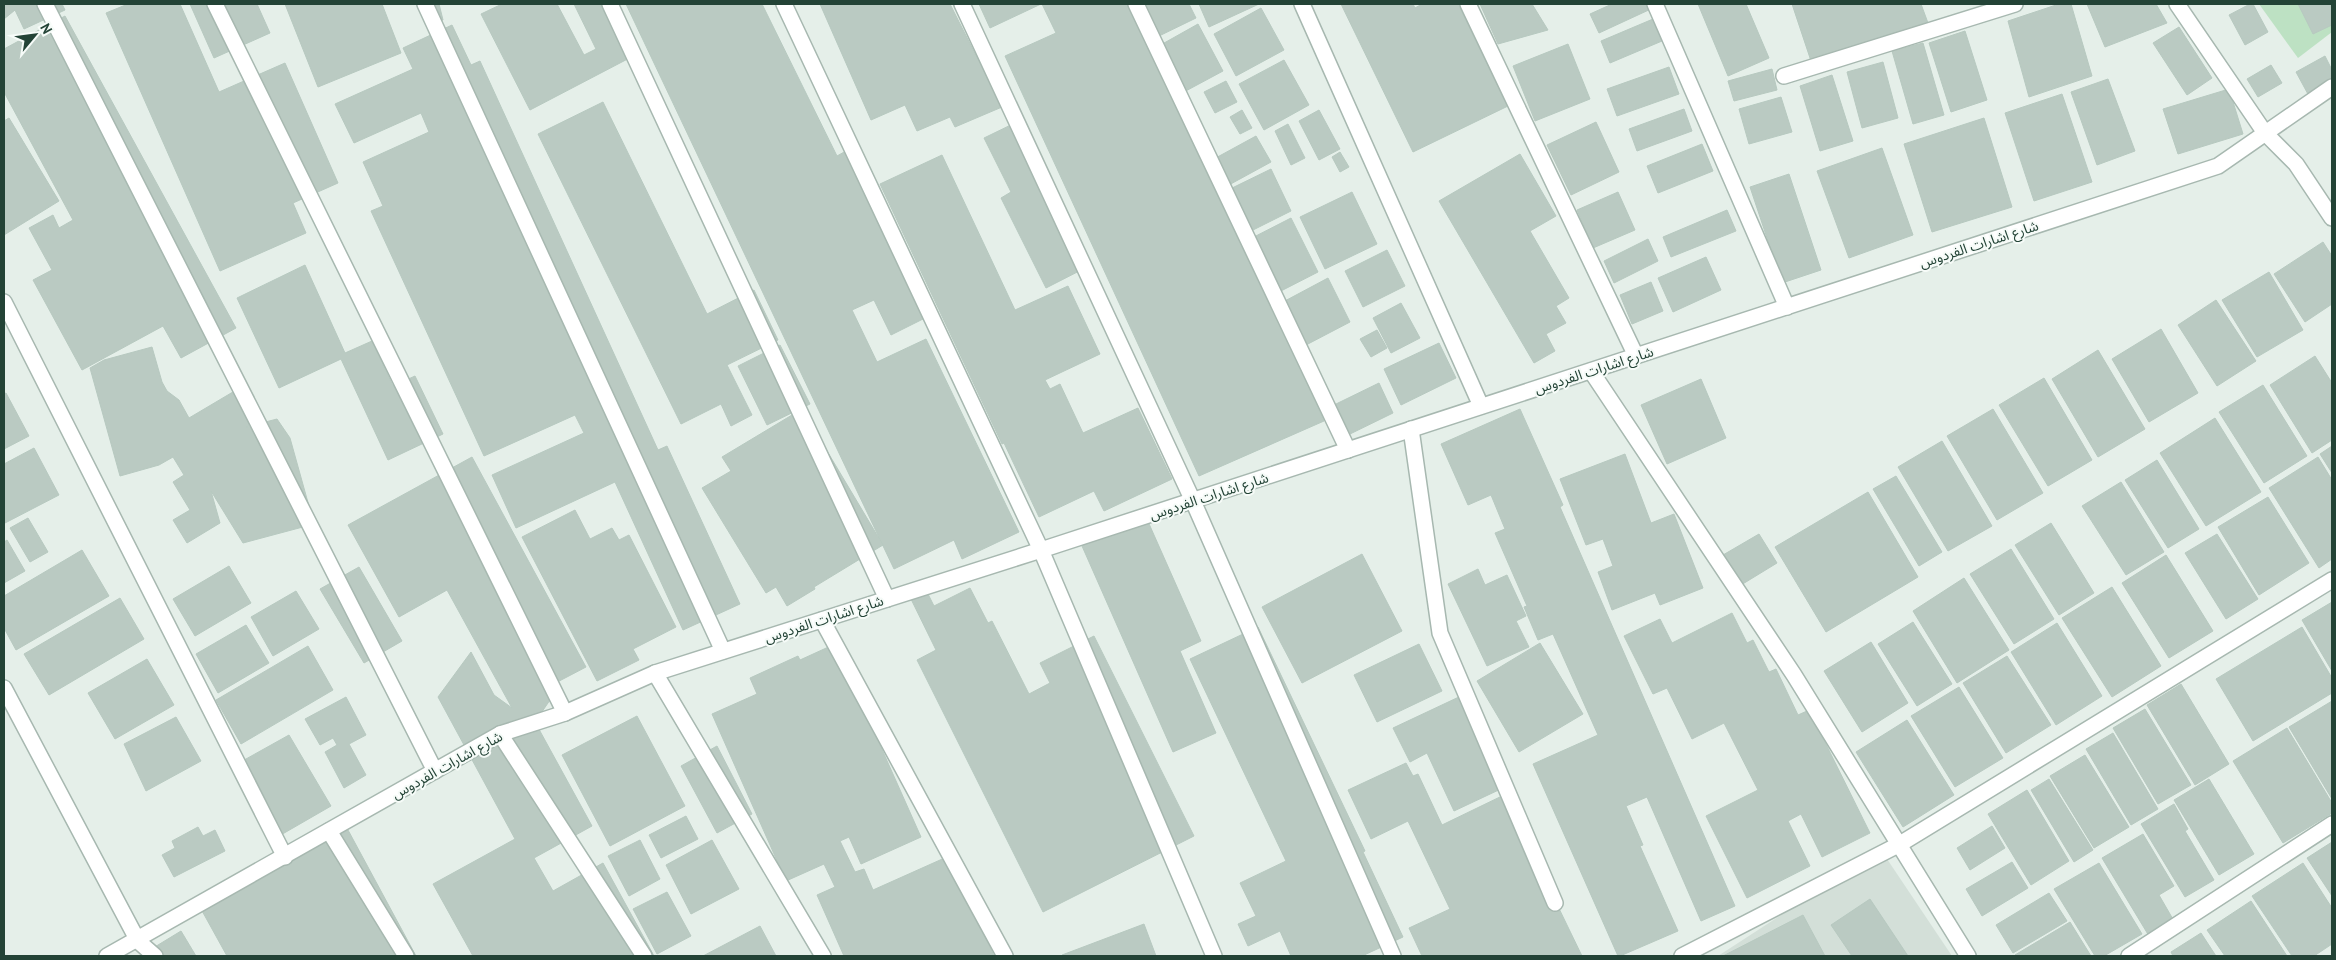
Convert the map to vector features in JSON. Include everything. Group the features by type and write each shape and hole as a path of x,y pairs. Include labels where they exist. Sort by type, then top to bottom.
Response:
{"street":[{"path":"45,4 435,771"},
{"path":"215,4 565,713"},
{"path":"425,4 723,652"},
{"path":"610,4 887,599"},
{"path":"784,4 1041,550 1214,956"},
{"path":"962,4 1193,501 1393,956"},
{"path":"1136,4 1348,450"},
{"path":"1302,4 1481,406"},
{"path":"1468,4 1636,356"},
{"path":"1656,4 1787,307"},
{"path":"1784,76 2014,4"},
{"path":"2177,4 2265,133 2296,164 2332,218"},
{"name":"شارع اشارات الفردوس","path":"107,956 138,941 500,734 565,713 656,673 1193,501 2218,166 2332,87"},
{"path":"4,302 285,857"},
{"path":"1591,371 1794,675 1968,956"},
{"path":"1411,429 1440,633 1555,903"},
{"path":"1682,956 1900,844 2332,580"},
{"path":"822,620 1005,956"},
{"path":"656,673 823,956"},
{"path":"4,688 138,941 155,956"},
{"path":"500,734 644,956"},
{"path":"2129,956 2332,824"},
{"path":"329,831 406,956"}],"shaded area":[{"path":"1881,850 1952,956 1718,956"}],"green space":[{"path":"2259,4 2332,4 2332,32 2298,58"}],"building":[{"path":"4,4 62,4 65,10 24,29 15,10 4,19"},
{"path":"128,4 180,4 219,92 285,63 338,183 293,203 306,233 220,271 106,13"},
{"path":"190,4 257,4 270,33 214,58"},
{"path":"285,4 382,4 401,53 318,87"},
{"path":"420,4 439,4 443,20 426,24"},
{"path":"502,4 557,4 584,55 596,49 574,4 617,4 641,52 530,110 481,14"},
{"path":"626,4 762,4 837,156 846,151 925,318 891,335 874,300 852,310 877,362 926,339 1019,532 962,559 954,540 894,569"},
{"path":"820,4 950,4 1002,107 955,127 950,117 917,131 905,105 871,120"},
{"path":"979,4 1041,4 990,28"},
{"path":"1042,4 1128,4 1224,209 1271,302 1324,421 1199,476 1005,56 1056,33"},
{"path":"1143,4 1189,4 1196,18 1159,36"},
{"path":"1199,4 1259,4 1209,27"},
{"path":"1341,4 1413,4 1415,8 1422,4 1458,4 1508,106 1413,152"},
{"path":"1480,4 1532,4 1548,30 1498,44"},
{"path":"1612,4 1651,4 1653,8 1599,33 1590,14"},
{"path":"1698,4 1746,4 1769,58 1728,76"},
{"path":"1792,4 1921,4 1928,23 1811,61"},
{"path":"2059,4 2071,4 2092,76 2029,97 2008,21"},
{"path":"2087,4 2156,4 2167,23 2105,47"},
{"path":"2253,4 2268,32 2245,45 2229,15"},
{"path":"2298,4 2330,4 2332,9 2332,25 2313,34"},
{"path":"1261,8 1284,50 1236,76 1214,34"},
{"path":"65,16 236,328 181,358 163,326 82,370 33,280 52,270 29,228 53,215 59,228 73,220 4,92 4,49"},
{"path":"1653,19 1662,41 1610,63 1601,41"},
{"path":"1198,24 1223,71 1182,93 1157,47"},
{"path":"452,25 471,65 480,61 658,450 667,446 740,604 683,630 615,482 516,528 492,475 584,433 575,415 484,456 371,211 383,206 363,162 429,132 421,113 354,143 335,104 413,69 403,48"},
{"path":"2179,27 2212,78 2187,95 2153,43"},
{"path":"1965,31 1987,100 1951,112 1929,43"},
{"path":"1923,43 1944,115 1913,124 1892,51"},
{"path":"1568,44 1590,99 1535,121 1513,66"},
{"path":"2325,56 2332,70 2332,83 2309,96 2296,72"},
{"path":"1284,60 1309,105 1264,130 1239,84"},
{"path":"1883,62 1898,118 1862,128 1847,72"},
{"path":"2271,65 2282,83 2258,97 2247,79"},
{"path":"1669,67 1679,94 1617,116 1607,89"},
{"path":"1772,69 1777,90 1734,101 1728,81"},
{"path":"1832,75 1853,141 1820,151 1800,86"},
{"path":"2108,79 2135,151 2097,165 2071,92"},
{"path":"1226,81 1237,102 1215,113 1204,92"},
{"path":"2229,89 2243,134 2178,154 2163,109"},
{"path":"2062,94 2092,182 2034,201 2005,113"},
{"path":"1781,97 1792,132 1749,144 1739,109"},
{"path":"603,102 707,314 754,290 778,340 727,365 752,415 731,426 721,404 681,424 538,134"},
{"path":"1684,109 1692,131 1637,151 1629,129"},
{"path":"1242,110 1252,128 1240,134 1230,117"},
{"path":"1319,110 1340,149 1319,160 1299,121"},
{"path":"9,118 59,201 4,235 4,121"},
{"path":"1984,118 2012,207 1932,232 1904,144"},
{"path":"1019,121 1091,265 1046,288 1001,198 1011,192 984,138"},
{"path":"1596,122 1619,172 1571,195 1547,145"},
{"path":"1288,124 1305,158 1291,165 1275,131"},
{"path":"1256,136 1271,162 1227,186 1212,160"},
{"path":"1702,144 1713,171 1658,193 1647,166"},
{"path":"1882,148 1913,235 1849,258 1817,171"},
{"path":"1340,152 1349,167 1340,172 1332,157"},
{"path":"1520,154 1556,216 1530,231 1569,298 1556,306 1566,323 1546,334 1555,351 1534,363 1439,201"},
{"path":"942,155 1015,310 1068,286 1100,354 1045,380 1050,389 1060,384 1083,433 1138,408 1172,479 1104,511 1094,491 1039,517 1004,443 1002,444 880,184"},
{"path":"1271,169 1291,211 1249,232 1228,190"},
{"path":"1789,174 1821,270 1782,283 1750,187"},
{"path":"1352,192 1377,244 1325,269 1300,217"},
{"path":"1618,192 1635,230 1593,248 1577,210"},
{"path":"1727,210 1736,231 1671,257 1663,237"},
{"path":"1291,218 1318,272 1277,293 1250,239"},
{"path":"1648,239 1658,261 1614,283 1604,261"},
{"path":"2323,242 2332,256 2332,304 2305,322 2274,274"},
{"path":"1387,250 1405,286 1363,307 1345,271"},
{"path":"1706,257 1721,290 1673,312 1658,278"},
{"path":"305,265 345,353 372,341 393,386 415,376 443,434 388,460 341,359 279,388 237,298"},
{"path":"2269,272 2303,330 2257,357 2222,300"},
{"path":"1328,278 1350,322 1306,345 1283,302"},
{"path":"1651,282 1663,311 1632,324 1620,295"},
{"path":"2216,300 2256,361 2217,386 2178,325"},
{"path":"1401,303 1420,338 1391,353 1373,318"},
{"path":"2161,329 2198,393 2149,422 2112,359"},
{"path":"1377,330 1387,348 1371,357 1360,339"},
{"path":"1439,343 1456,378 1401,405 1384,369"},
{"path":"780,345 810,404 767,425 738,366"},
{"path":"152,347 162,382 167,391 179,400 189,418 243,386 262,417 246,427 277,419 290,438 314,524 243,543 211,491 220,523 187,543 173,520 190,510 173,482 184,475 173,457 159,465 120,476 90,368 104,360"},
{"path":"2098,350 2145,429 2098,457 2052,379"},
{"path":"2315,356 2332,383 2332,440 2312,453 2270,385"},
{"path":"2044,378 2092,460 2048,486 1999,405"},
{"path":"1701,379 1726,438 1667,464 1641,405"},
{"path":"1379,383 1393,413 1350,434 1336,404"},
{"path":"2263,385 2307,456 2264,483 2219,412"},
{"path":"6,393 29,436 4,449 4,394"},
{"path":"802,409 883,545 814,587 815,589 787,606 776,587 766,593 702,488 731,471 722,457"},
{"path":"1520,409 1563,505 1560,507 1735,906 1701,921 1647,797 1626,806 1643,845 1640,846 1678,931 1620,956 1618,956 1533,764 1598,735 1553,634 1538,640 1524,607 1527,606 1495,533 1505,529 1491,495 1468,505 1441,444"},
{"path":"1993,409 2043,493 1997,520 1947,436"},
{"path":"2215,418 2261,492 2206,526 2160,453"},
{"path":"1942,441 1992,526 1948,551 1898,467"},
{"path":"2332,446 2332,473 2320,454"},
{"path":"34,448 59,495 5,523 4,464"},
{"path":"1625,454 1651,523 1674,514 1703,588 1660,605 1655,593 1612,610 1598,572 1613,566 1603,539 1586,545 1560,479"},
{"path":"472,457 586,667 544,689 550,700 535,722 592,826 534,858 553,891 603,863 654,956 473,956 433,884 515,839 438,697 471,652 494,695 512,708 447,590 399,617 348,525"},
{"path":"2318,457 2332,480 2332,559 2319,568 2269,488"},
{"path":"2157,460 2199,529 2168,548 2125,480"},
{"path":"1896,476 1942,552 1919,566 1873,489"},
{"path":"2121,482 2164,552 2126,575 2082,506"},
{"path":"1868,492 1918,577 1826,632 1775,547"},
{"path":"2268,497 2309,563 2259,595 2218,527"},
{"path":"575,510 590,539 612,528 619,540 629,535 676,627 633,649 639,660 597,681 522,537"},
{"path":"1146,517 1201,641 1180,651 1216,733 1173,752 1082,546"},
{"path":"28,518 48,552 30,562 10,528"},
{"path":"2051,523 2094,593 2059,615 2015,545"},
{"path":"1759,534 1777,563 1741,585 1723,555"},
{"path":"2217,534 2258,599 2226,619 2185,553"},
{"path":"7,540 25,571 4,583 4,542"},
{"path":"2011,549 2054,619 2014,644 1970,574"},
{"path":"82,550 109,596 16,650 4,628 4,596"},
{"path":"1362,554 1402,631 1302,683 1262,607"},
{"path":"2166,555 2213,631 2169,658 2122,583"},
{"path":"229,566 251,603 195,636 173,599"},
{"path":"359,567 402,641 364,663 320,589"},
{"path":"1478,569 1485,585 1507,575 1526,616 1516,621 1529,647 1487,666 1448,584"},
{"path":"1964,578 2009,650 1957,683 1913,611"},
{"path":"2112,587 2161,666 2112,697 2062,618"},
{"path":"970,588 988,623 992,621 1029,694 1050,683 1040,663 1094,636 1194,836 1043,912 917,660 936,650 910,597 926,590 934,606"},
{"path":"296,591 319,629 273,656 251,617"},
{"path":"120,598 144,639 49,695 24,654"},
{"path":"2332,602 2332,671 2302,620"},
{"path":"1732,613 1747,643 1753,640 1769,672 1776,669 1798,715 1807,711 1813,723 1815,722 1870,833 1822,857 1801,814 1788,821 1810,866 1747,898 1706,816 1758,790 1724,723 1692,739 1667,688 1653,694 1624,636 1660,619 1672,643"},
{"path":"1913,622 1952,684 1917,706 1878,644"},
{"path":"2057,623 2102,696 2056,725 2011,652"},
{"path":"246,625 269,663 218,693 196,654"},
{"path":"1258,627 1365,851 1363,852 1403,937 1362,956 1291,956 1280,931 1248,946 1238,924 1256,916 1240,883 1286,861 1190,659"},
{"path":"2302,627 2332,678 2332,693 2253,741 2216,679"},
{"path":"1871,642 1908,703 1862,732 1824,671"},
{"path":"1540,643 1583,714 1519,752 1477,681"},
{"path":"835,644 921,837 861,864 849,837 840,841 855,872 864,869 873,890 949,856 994,956 844,956 817,895 835,887 824,864 786,881 712,714 757,694 750,678 798,656 800,660"},
{"path":"1419,644 1442,691 1377,722 1354,675"},
{"path":"308,646 333,690 241,744 216,700"},
{"path":"2007,656 2051,725 2006,753 1963,683"},
{"path":"147,659 174,705 115,739 88,693"},
{"path":"2181,684 2229,764 2195,785 2147,705"},
{"path":"1959,687 2003,758 1955,787 1911,716"},
{"path":"1461,696 1505,787 1454,811 1427,753 1410,762 1393,728"},
{"path":"346,697 366,735 349,744 366,775 344,788 325,752 337,745 333,738 320,745 305,719"},
{"path":"2332,701 2332,799 2289,727"},
{"path":"2145,709 2191,785 2158,804 2113,728"},
{"path":"637,716 685,806 610,846 562,755"},
{"path":"176,717 201,761 146,791 124,744"},
{"path":"1907,720 1954,795 1903,827 1856,752"},
{"path":"2287,728 2332,803 2332,813 2283,843 2233,761"},
{"path":"2113,733 2158,809 2131,825 2086,749"},
{"path":"289,735 331,806 279,836 237,764"},
{"path":"717,746 752,814 717,833 681,766"},
{"path":"2085,755 2129,827 2094,848 2050,776"},
{"path":"1406,763 1413,776 1418,774 1442,825 1504,795 1582,956 1422,956 1409,928 1450,909 1408,821 1371,839 1348,790"},
{"path":"2049,779 2093,850 2074,862 2031,790"},
{"path":"2209,779 2254,854 2219,875 2174,800"},
{"path":"2027,790 2069,861 2031,885 1988,814"},
{"path":"2174,804 2188,829 2185,831 2214,880 2185,897 2141,824"},
{"path":"686,816 698,839 661,858 649,835"},
{"path":"1992,826 2005,848 1970,870 1957,848"},
{"path":"198,827 203,836 215,830 225,851 174,877 162,855 175,848 172,841"},
{"path":"348,830 416,956 227,956 201,909"},
{"path":"2143,834 2174,886 2159,895 2174,921 2149,936 2102,858"},
{"path":"640,840 660,879 629,896 608,856"},
{"path":"712,840 739,889 691,914 666,865"},
{"path":"2332,842 2332,896 2307,858"},
{"path":"2012,862 2028,888 1982,916 1966,889"},
{"path":"2099,863 2142,934 2104,956 2095,956 2054,889"},
{"path":"2303,863 2332,908 2332,944 2314,956 2292,956 2252,896"},
{"path":"667,892 691,936 657,954 633,909"},
{"path":"2049,893 2067,921 2013,953 1996,925"},
{"path":"1870,899 1908,956 1852,956 1831,925"},
{"path":"2251,901 2287,956 2225,956 2207,930"},
{"path":"1803,915 1825,956 1723,956"},
{"path":"2070,922 2091,956 2015,955"},
{"path":"1144,924 1156,956 1062,955"},
{"path":"760,926 776,956 703,956"},
{"path":"181,931 196,956 140,956"},
{"path":"2201,933 2216,956 2173,956 2171,952"}]}
